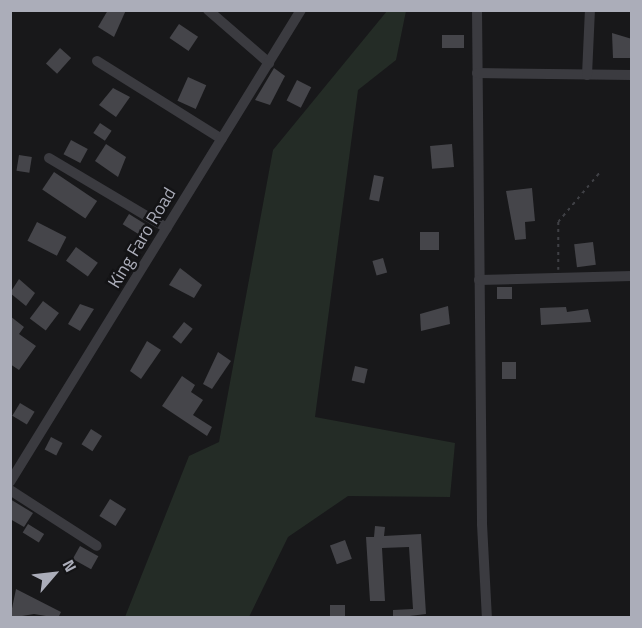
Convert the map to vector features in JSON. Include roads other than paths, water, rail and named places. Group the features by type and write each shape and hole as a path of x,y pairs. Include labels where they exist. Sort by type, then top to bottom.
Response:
{"street":[{"path":"208,10 269,63"},
{"name":"King Faro Road","path":"10,482 301,10"},
{"path":"477,10 479,280 487,618"},
{"path":"587,75 590,10"},
{"path":"97,61 222,139"},
{"path":"477,73 632,75"},
{"path":"49,158 167,228"},
{"path":"479,280 632,276"},
{"path":"10,490 97,546"}]}
